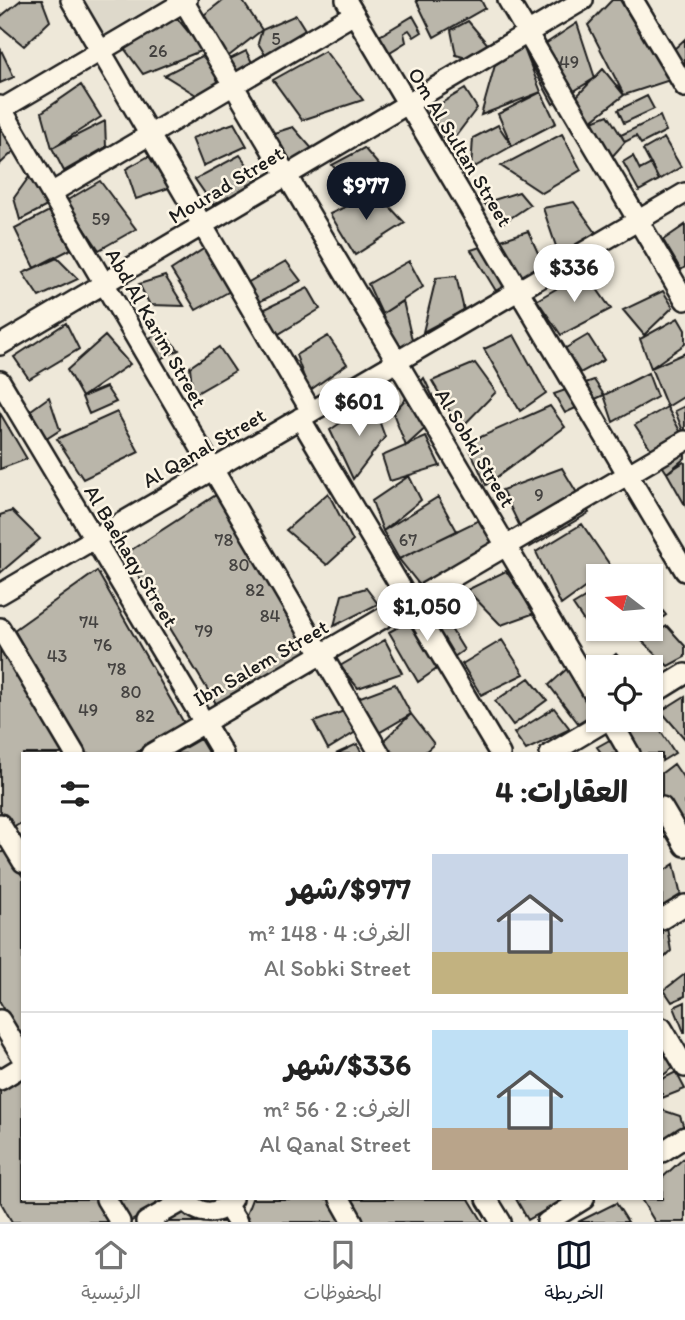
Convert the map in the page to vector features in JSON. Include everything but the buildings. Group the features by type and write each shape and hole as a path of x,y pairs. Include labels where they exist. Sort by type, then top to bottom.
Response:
{"street":[{"path":"71,0 202,225 410,602 499,752"},
{"path":"508,0 685,300"},
{"name":"Mourad Street","path":"0,345 583,0"},
{"path":"633,0 685,87"},
{"path":"1,108 185,1"},
{"name":"Al Sobki Street","path":"185,1 586,681"},
{"path":"51,192 233,85 350,7"},
{"name":"Om Al Sultan Street","path":"350,7 685,571"},
{"name":"Abd Al Karim Street","path":"1,108 379,752"},
{"name":"Al Qanal Street","path":"0,594 685,192"},
{"name":"Al Baehaqy Street","path":"0,381 222,752"},
{"name":"Ibn Salem Street","path":"154,752 685,441"},
{"path":"0,628 74,752"},
{"path":"663,688 685,674"},
{"path":"553,752 587,732"},
{"path":"617,732 629,752"},
{"path":"663,809 685,846"},
{"path":"8,834 21,858"},
{"path":"663,918 685,905"},
{"path":"0,1020 21,1055"},
{"path":"663,1030 685,1067"},
{"path":"0,1080 21,1067"},
{"path":"663,1151 685,1137"},
{"path":"107,1200 120,1222"},
{"path":"146,1222 183,1200"},
{"path":"186,1200 191,1207 209,1213 232,1209"},
{"path":"341,1200 353,1222"},
{"path":"489,1200 501,1222"},
{"path":"547,1222 582,1200"}],"shaded area":[{"path":"82,0 162,0 103,35"}]}
